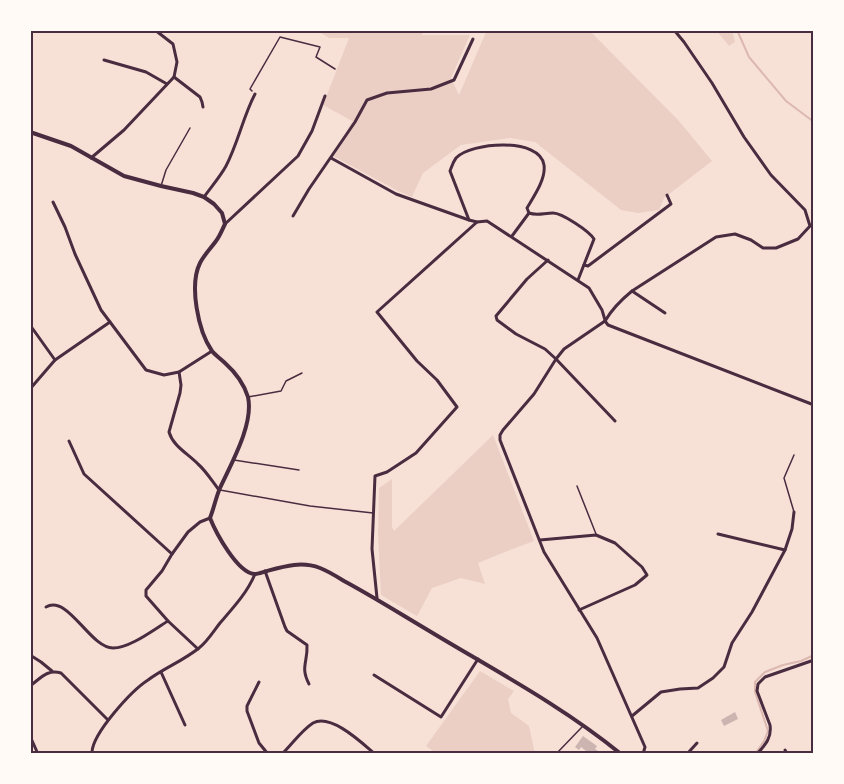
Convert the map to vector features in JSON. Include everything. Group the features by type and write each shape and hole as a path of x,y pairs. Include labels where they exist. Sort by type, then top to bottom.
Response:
{"street":[{"path":"91,158 124,130 174,77 177,62 173,44 155,30"},
{"path":"643,754 645,747 597,638 544,552 500,435 534,394 564,349 606,321 610,313 632,291 716,237 735,234 763,248 776,249 798,239 810,226 805,210 764,165 744,137 712,83 674,30"},
{"path":"293,216 368,100 387,93 431,89 454,80 473,39"},
{"path":"104,60 146,72 167,84"},
{"path":"174,77 200,97 203,107"},
{"path":"204,197 226,166 242,129 247,109 255,94"},
{"path":"325,96 312,131 298,156 225,224 218,239 200,262 196,273 194,289 201,328 212,351 239,378 248,397 245,431 219,490 210,518 222,542 247,571 255,574 295,564 309,564 322,568 377,598 426,630 546,700 621,754"},
{"path":"30,132 70,146 124,176 204,197 222,213 225,224"},
{"path":"469,220 450,171 457,157 468,150 484,146 528,147 539,154 544,163 544,175 527,208 529,213"},
{"path":"331,158 396,194 469,220 477,222 487,220 589,288 605,315 608,325 814,405"},
{"path":"584,265 588,266 671,204 667,195"},
{"path":"53,202 101,310 146,370 164,375 178,372 212,351"},
{"path":"529,213 532,215 556,213 592,236 594,239 578,280"},
{"path":"512,236 529,213"},
{"path":"377,598 372,549 375,476 387,472 416,453 457,407 437,380 417,361 377,312 477,222"},
{"path":"548,260 527,279 496,316 497,320 556,359 615,422"},
{"path":"632,291 665,313"},
{"path":"30,389 55,360 110,322"},
{"path":"30,325 55,360"},
{"path":"178,372 181,385 169,432 170,436 219,490"},
{"path":"69,441 84,474 172,554"},
{"path":"632,716 661,692 698,688 724,667 732,643 752,612 785,550 792,529 794,512"},
{"path":"198,649 168,621 146,596 146,590 162,571 188,531 210,518"},
{"path":"718,534 785,550"},
{"path":"540,540 596,535 615,543 642,567 647,575 635,585 579,610"},
{"path":"265,571 285,627 307,645 303,670 309,684"},
{"path":"92,752 93,744 108,720 128,697 147,680 181,661 203,645 249,587 255,574"},
{"path":"46,608 50,605 59,606 102,645 111,648 130,643 168,621"},
{"path":"30,655 52,671 64,675 108,720"},
{"path":"374,675 441,717 478,659"},
{"path":"757,754 768,741 771,731 757,691 758,684 765,677 814,660"},
{"path":"30,686 52,671"},
{"path":"161,672 185,725"},
{"path":"259,682 247,706 247,711 259,743 268,754"},
{"path":"282,754 309,727 322,720 331,722 355,737 375,754"},
{"path":"30,736 38,754"},
{"path":"687,754 697,742"}],"lane":[{"path":"161,186 166,170 190,128"},
{"path":"248,397 281,391 286,381 302,373"},
{"path":"794,455 784,478 794,512"},
{"path":"234,460 299,470"},
{"path":"577,486 596,535"},
{"path":"219,490 310,506 374,513"},
{"path":"556,754 583,726"}],"path":[{"path":"255,94 250,88 280,37 320,47 316,57 334,69"}],"shaded area":[{"path":"316,30 423,30 422,35 470,35 451,78 459,95 487,30 589,30 679,121 712,161 664,198 659,210 638,213 621,210 535,142 510,138 461,145 423,173 412,197 333,156 352,121 323,105 349,38 329,38"},
{"path":"716,30 732,30 735,42 729,46"},
{"path":"493,435 534,541 478,563 485,584 461,578 432,588 417,616 381,595 378,535 379,488 392,479 392,527 394,531"},
{"path":"480,671 514,691 508,699 511,713 529,726 535,754 437,754 426,746"}],"building":[{"path":"735,712 738,719 724,726 721,720"},
{"path":"583,736 597,746 595,749 603,754 584,754 586,751 581,747 579,750 575,747"}],"waterway":[{"path":"737,30 749,57 786,101 814,122"},
{"path":"755,754 768,731 755,692 755,682 765,672 814,655"}]}
